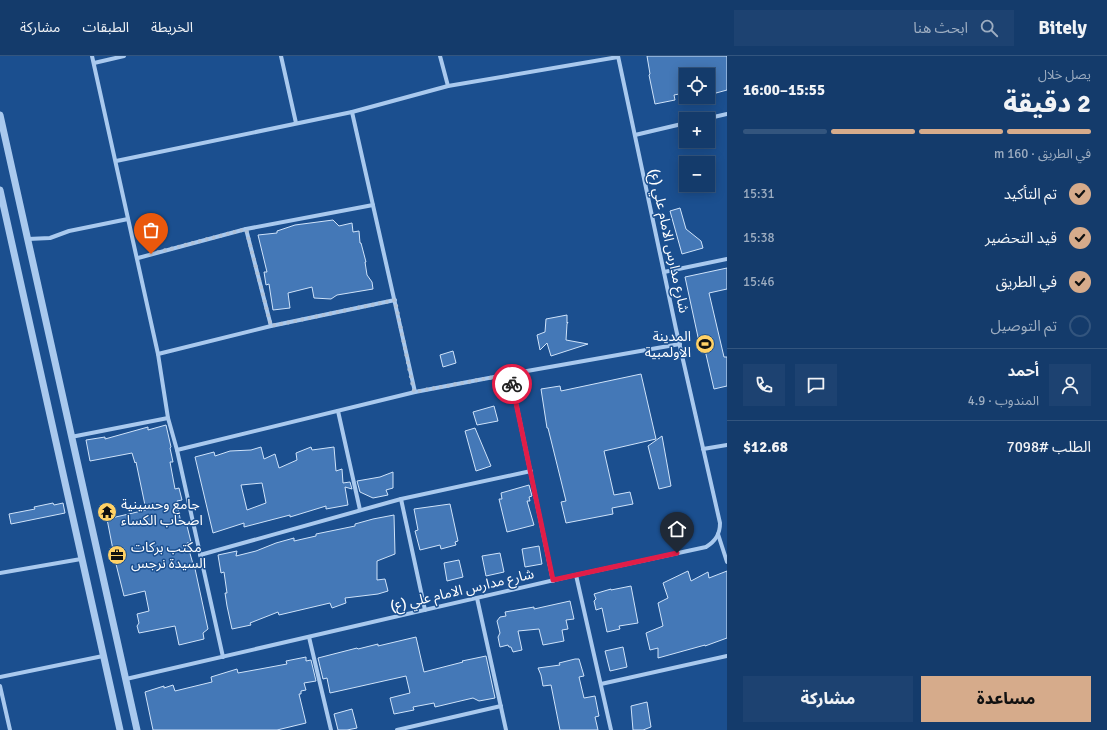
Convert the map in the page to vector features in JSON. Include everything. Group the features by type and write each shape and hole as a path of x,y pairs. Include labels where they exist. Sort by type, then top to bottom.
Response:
{"street":[{"path":"92,56 138,258 158,354 168,418 177,450 224,657"},
{"path":"94,63 124,56"},
{"path":"281,56 296,123"},
{"path":"440,56 448,86"},
{"path":"116,161 352,112 448,86 618,56"},
{"name":"شارع مدارس الامام علي (ع)","path":"126,679 553,580 706,547 715,540 720,523 634,135 618,56"},
{"path":"352,112 395,300 414,392"},
{"path":"715,117 727,114"},
{"path":"0,115 137,730"},
{"path":"634,135 679,125"},
{"path":"0,190 120,730"},
{"path":"138,258 246,229 373,205"},
{"path":"28,239 50,238 69,231 128,219"},
{"path":"246,229 271,326"},
{"path":"664,272 727,259"},
{"path":"158,354 271,326 395,300"},
{"path":"177,450 414,392 680,344"},
{"path":"510,374 553,580"},
{"path":"338,411 360,510"},
{"path":"71,437 168,418"},
{"path":"704,449 727,445"},
{"path":"200,555 402,499 531,471"},
{"path":"402,499 425,610"},
{"path":"718,534 727,562"},
{"path":"0,573 81,559"},
{"path":"576,575 611,730"},
{"path":"477,598 506,730"},
{"path":"309,637 331,730"},
{"path":"0,677 103,656"},
{"path":"601,684 727,656"},
{"path":"0,686 10,730"},
{"path":"397,730 501,706"}],"building":[{"path":"647,56 727,56 727,90 716,93 715,68 679,68 679,94 674,95 675,100 655,104"},
{"path":"680,208 686,229 701,241 703,248 682,254 670,211"},
{"path":"333,220 339,226 352,223 353,232 359,231 360,243 366,262 367,275 372,282 373,289 337,295 331,299 314,298 312,287 288,293 290,308 273,310 269,284 266,285 264,272 267,272 258,235 277,233 277,231 295,225"},
{"path":"727,268 727,289 709,293 724,357 727,357 727,386 714,389 705,350 701,351 685,277"},
{"path":"567,315 567,323 568,322 566,340 588,344 551,356 547,343 540,350 537,335 545,332 546,319"},
{"path":"453,351 456,363 443,367 440,355"},
{"path":"641,374 656,439 604,451 614,495 630,492 633,504 612,508 613,514 566,523 561,502 566,501 547,428 541,389 560,386 561,391"},
{"path":"494,406 498,421 477,425 473,412"},
{"path":"166,425 171,447 173,462 170,462 175,489 179,488 182,500 177,501 181,524 186,522 191,542 187,543 194,564 208,629 203,633 204,639 179,645 175,626 139,633 137,626 139,623 137,614 149,611 145,591 124,596 115,560 107,519 146,510 136,462 135,463 132,453 90,461 86,440 105,437 105,439 148,427 148,430"},
{"path":"475,428 491,466 476,471 465,431"},
{"path":"662,436 671,486 659,489 648,446"},
{"path":"261,447 264,459 275,454 279,468 297,460 296,453 311,447 312,450 334,447 336,471 342,469 343,483 350,482 352,489 345,487 348,505 326,509 326,506 290,517 290,515 244,527 244,523 213,533 195,457 214,452 215,456 230,451 251,450","holes":["262,483 266,503 247,510 241,485"]},
{"path":"393,472 393,488 386,490 388,495 373,498 360,492 357,481 380,477"},
{"path":"529,485 532,496 529,497 530,501 527,501 534,525 507,532 499,499 502,499 501,493"},
{"path":"53,503 54,505 63,503 65,513 11,524 9,514 35,509 34,507"},
{"path":"450,504 458,541 455,542 456,545 441,549 440,545 420,550 415,531 418,530 414,509"},
{"path":"394,515 395,554 377,561 377,580 385,579 388,591 378,594 345,598 346,603 332,608 330,603 279,615 278,612 250,623 251,625 232,629 225,593 227,593 224,572 221,573 218,555 237,551 236,556 294,538 294,541 316,536 316,534 355,526 355,524 373,519"},
{"path":"539,546 542,564 525,567 522,549"},
{"path":"500,553 504,572 486,576 482,556"},
{"path":"459,560 463,577 447,581 444,563"},
{"path":"688,571 691,581 708,572 709,578 727,571 727,638 705,646 658,658 658,648 650,650 646,633 663,626 658,603 668,598 663,583"},
{"path":"631,586 638,623 619,626 620,629 607,632 602,608 596,610 594,601 596,599 594,594 611,589"},
{"path":"570,601 574,619 566,620 568,629 562,630 564,641 543,645 539,629 518,631 522,650 513,652 511,647 508,645 500,647 498,637 500,633 497,621 500,617 506,616 505,612 534,607 534,609"},
{"path":"416,637 424,672 486,656 495,698 479,701 473,698 435,707 434,703 413,707 414,710 394,714 390,698 410,693 406,676 330,693 327,678 323,679 318,658 357,648 378,644 378,646"},
{"path":"623,647 627,667 610,671 605,651"},
{"path":"306,657 306,661 311,660 316,681 304,683 306,690 301,691 301,694 299,694 306,723 277,730 153,730 145,692 164,686 164,688 173,685 175,691 212,682 211,677 237,669 238,673 287,664 286,661"},
{"path":"579,659 584,676 579,677 584,698 595,696 599,716 595,717 598,730 560,730 551,685 543,686 538,668 560,665 559,663"},
{"path":"647,702 651,727 643,730 633,730 631,706"},
{"path":"352,709 357,728 338,730 334,714"}],"way so far":[{"path":"151,254 246,229 271,326 395,300 414,392 510,374 512,384"}],"place":[{"name":"المدينة الاولمبية","path":"705,344"},
{"name":"جامع وحسينية اصحاب الكساء","path":"107,512"},
{"name":"مكتب بركات السيدة نرجس","path":"117,555"}],"route":[{"path":"512,384 553,580 677,553"}]}
